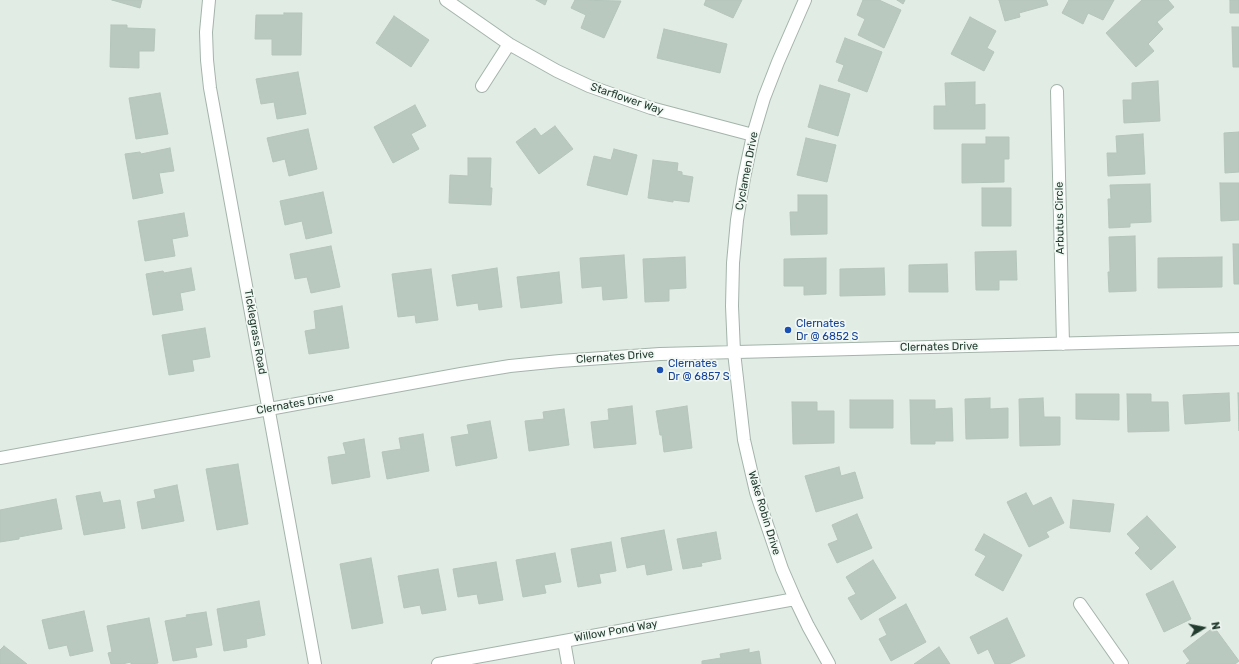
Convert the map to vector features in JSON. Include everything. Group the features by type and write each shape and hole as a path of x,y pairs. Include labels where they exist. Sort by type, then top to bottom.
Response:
{"street":[{"name":"Ticklegrass Road","path":"209,0 206,32 210,88 315,664"},
{"name":"Starflower Way","path":"446,0 509,44 557,72 621,98 680,117 753,135"},
{"name":"Cyclamen Drive","path":"734,352 732,306 735,249 737,220 744,178 753,135 764,98 805,0"},
{"path":"482,86 509,44"},
{"name":"Arbutus Circle","path":"1057,92 1063,344"},
{"name":"Clernates Drive","path":"0,458 461,374 510,366 609,356 1239,339"},
{"name":"Wake Robin Drive","path":"734,352 744,440 755,486 782,569 808,626 829,664"},
{"name":"Willow Pond Way","path":"438,664 795,599"},
{"path":"1080,604 1122,664"},
{"path":"564,641 568,664"}],"building":[{"path":"112,0 142,0 140,8"},
{"path":"536,0 547,0 545,5"},
{"path":"575,0 621,1 604,38 581,28 586,15 571,8"},
{"path":"706,0 742,0 733,18 704,5"},
{"path":"863,0 879,0 901,10 884,48 858,35 865,19 857,15"},
{"path":"897,0 905,0 903,4"},
{"path":"999,0 1046,0 1048,5 1019,13 1020,17 1005,21"},
{"path":"1069,0 1114,0 1103,20 1088,13 1083,24 1062,13"},
{"path":"1142,0 1168,0 1174,7 1157,22 1163,29 1148,44 1154,51 1136,67 1106,33"},
{"path":"1230,0 1239,0 1239,13 1230,13"},
{"path":"284,13 302,13 301,55 272,55 272,39 255,39 256,15 284,15"},
{"path":"394,16 429,40 411,67 376,43"},
{"path":"970,17 996,31 987,48 994,52 984,71 951,54"},
{"path":"111,25 127,25 127,28 155,29 154,51 139,51 139,68 110,67"},
{"path":"1232,27 1239,27 1239,67 1233,67"},
{"path":"664,29 727,44 720,73 657,58"},
{"path":"845,38 882,52 867,92 838,81 844,65 836,62"},
{"path":"298,72 306,114 277,119 274,102 261,104 256,79"},
{"path":"1158,81 1160,121 1124,123 1123,100 1132,100 1132,83"},
{"path":"975,82 975,105 985,104 985,129 934,129 934,106 946,106 945,83"},
{"path":"820,85 850,94 838,136 808,127"},
{"path":"160,93 168,134 136,139 129,98"},
{"path":"415,105 426,126 411,134 419,149 393,163 374,127"},
{"path":"555,126 573,149 539,174 516,142 535,128 541,136"},
{"path":"308,129 317,169 289,176 285,159 273,162 267,138"},
{"path":"1239,132 1239,172 1225,173 1224,133"},
{"path":"1143,134 1145,174 1108,176 1107,153 1117,153 1116,136"},
{"path":"986,137 1009,137 1009,159 1004,159 1004,182 962,183 962,144 986,144"},
{"path":"806,138 836,145 827,182 797,175"},
{"path":"170,148 174,171 159,173 163,193 133,199 125,154 140,152 141,154"},
{"path":"614,149 637,155 627,195 587,185 594,156 611,160"},
{"path":"468,158 491,158 491,205 449,203 450,175 468,176"},
{"path":"653,160 678,163 677,171 682,172 682,175 693,177 689,202 673,200 673,202 648,198"},
{"path":"1220,183 1239,183 1239,220 1221,221"},
{"path":"1150,184 1151,222 1130,223 1130,227 1109,228 1108,199 1111,199 1110,185"},
{"path":"982,188 1011,188 1011,226 982,226"},
{"path":"323,192 332,233 306,239 302,221 285,225 280,201"},
{"path":"798,195 827,195 827,234 791,235 790,212 798,212"},
{"path":"184,213 188,236 172,239 175,256 145,261 138,221"},
{"path":"1135,236 1136,291 1109,292 1109,237"},
{"path":"1233,244 1239,244 1239,284 1234,284"},
{"path":"331,246 340,287 311,293 307,277 295,279 290,254"},
{"path":"1016,251 1017,280 999,280 999,290 976,290 975,252"},
{"path":"624,255 627,298 603,300 602,286 582,288 580,258"},
{"path":"685,257 686,288 669,289 669,301 645,302 643,259"},
{"path":"1222,257 1222,287 1158,288 1158,258"},
{"path":"826,258 826,294 804,295 804,286 784,286 784,259"},
{"path":"947,264 948,292 909,292 909,265"},
{"path":"191,268 195,290 180,293 183,310 153,315 146,274 163,271 164,273"},
{"path":"497,268 502,307 479,310 478,303 457,306 452,275"},
{"path":"884,268 885,295 840,296 840,269"},
{"path":"431,269 438,320 416,323 415,315 398,317 392,274"},
{"path":"559,272 562,303 521,308 517,277"},
{"path":"342,306 349,348 309,354 305,331 316,329 314,311"},
{"path":"205,328 210,357 192,360 194,371 169,375 162,335"},
{"path":"1229,393 1230,421 1185,424 1183,395"},
{"path":"1238,393 1239,393 1239,431"},
{"path":"1076,394 1119,394 1119,420 1076,419"},
{"path":"1127,394 1151,394 1151,402 1168,402 1169,431 1128,432"},
{"path":"990,398 990,409 1008,408 1008,438 966,439 965,399"},
{"path":"1043,398 1044,417 1060,417 1060,445 1020,446 1019,399"},
{"path":"850,400 893,400 893,428 850,428"},
{"path":"910,400 935,400 935,409 952,408 953,441 935,441 935,444 911,444"},
{"path":"792,402 817,402 817,411 834,411 834,443 793,444"},
{"path":"632,406 636,444 594,448 591,422 609,420 608,409"},
{"path":"687,406 692,448 664,452 662,435 660,435 656,411"},
{"path":"564,409 569,445 529,451 525,421 544,419 543,412"},
{"path":"490,421 497,458 456,466 451,437 469,434 467,425"},
{"path":"423,434 429,471 387,479 382,452 401,449 399,438"},
{"path":"364,439 370,477 332,484 328,457 346,454 343,443"},
{"path":"238,464 248,524 217,530 206,469"},
{"path":"839,467 841,476 855,472 863,498 816,512 805,476"},
{"path":"177,485 184,521 142,529 137,502 156,498 154,490"},
{"path":"100,492 103,503 120,500 125,528 84,535 76,496"},
{"path":"1026,493 1033,506 1051,497 1064,523 1046,532 1049,537 1029,547 1007,502"},
{"path":"56,499 62,529 0,542 0,510"},
{"path":"1073,500 1114,504 1110,532 1070,528"},
{"path":"857,514 872,548 837,563 828,544 838,540 832,525"},
{"path":"1147,516 1176,547 1151,570 1135,553 1140,548 1127,534"},
{"path":"664,530 672,570 647,575 645,564 627,568 621,538"},
{"path":"716,532 721,559 701,563 702,566 683,569 677,539"},
{"path":"984,534 1022,555 1003,591 975,575 986,556 975,550"},
{"path":"611,542 616,571 599,574 601,583 578,587 571,549"},
{"path":"555,553 561,582 544,585 546,593 523,597 516,560"},
{"path":"371,558 383,623 352,629 340,564"},
{"path":"873,560 896,598 861,620 848,598 856,594 846,577"},
{"path":"496,562 503,600 479,604 477,594 458,597 453,569"},
{"path":"438,569 446,610 422,614 420,605 404,608 398,576"},
{"path":"1173,581 1191,619 1164,632 1146,594"},
{"path":"259,601 265,635 246,639 247,647 224,651 217,609"},
{"path":"906,604 926,642 891,661 879,639 887,635 879,619"},
{"path":"84,611 93,651 70,656 67,645 49,649 42,620"},
{"path":"206,612 212,645 195,648 197,657 173,661 165,621 187,617 186,615"},
{"path":"149,618 158,663 131,664 131,662 111,664 108,653 112,652 107,626"},
{"path":"1007,618 1025,656 1009,664 995,664 988,649 978,654 970,637"},
{"path":"1214,627 1239,661 1235,664 1186,664 1190,661 1183,651"},
{"path":"4,646 27,664 0,664 0,650"},
{"path":"939,647 950,664 914,664"},
{"path":"749,649 749,653 759,651 761,664 702,664 702,661 721,658 720,654"}],"place":[{"name":"Clernates Dr @ 6852 S","path":"788,330"},
{"name":"Clernates Dr @ 6857 S","path":"660,370"}]}
